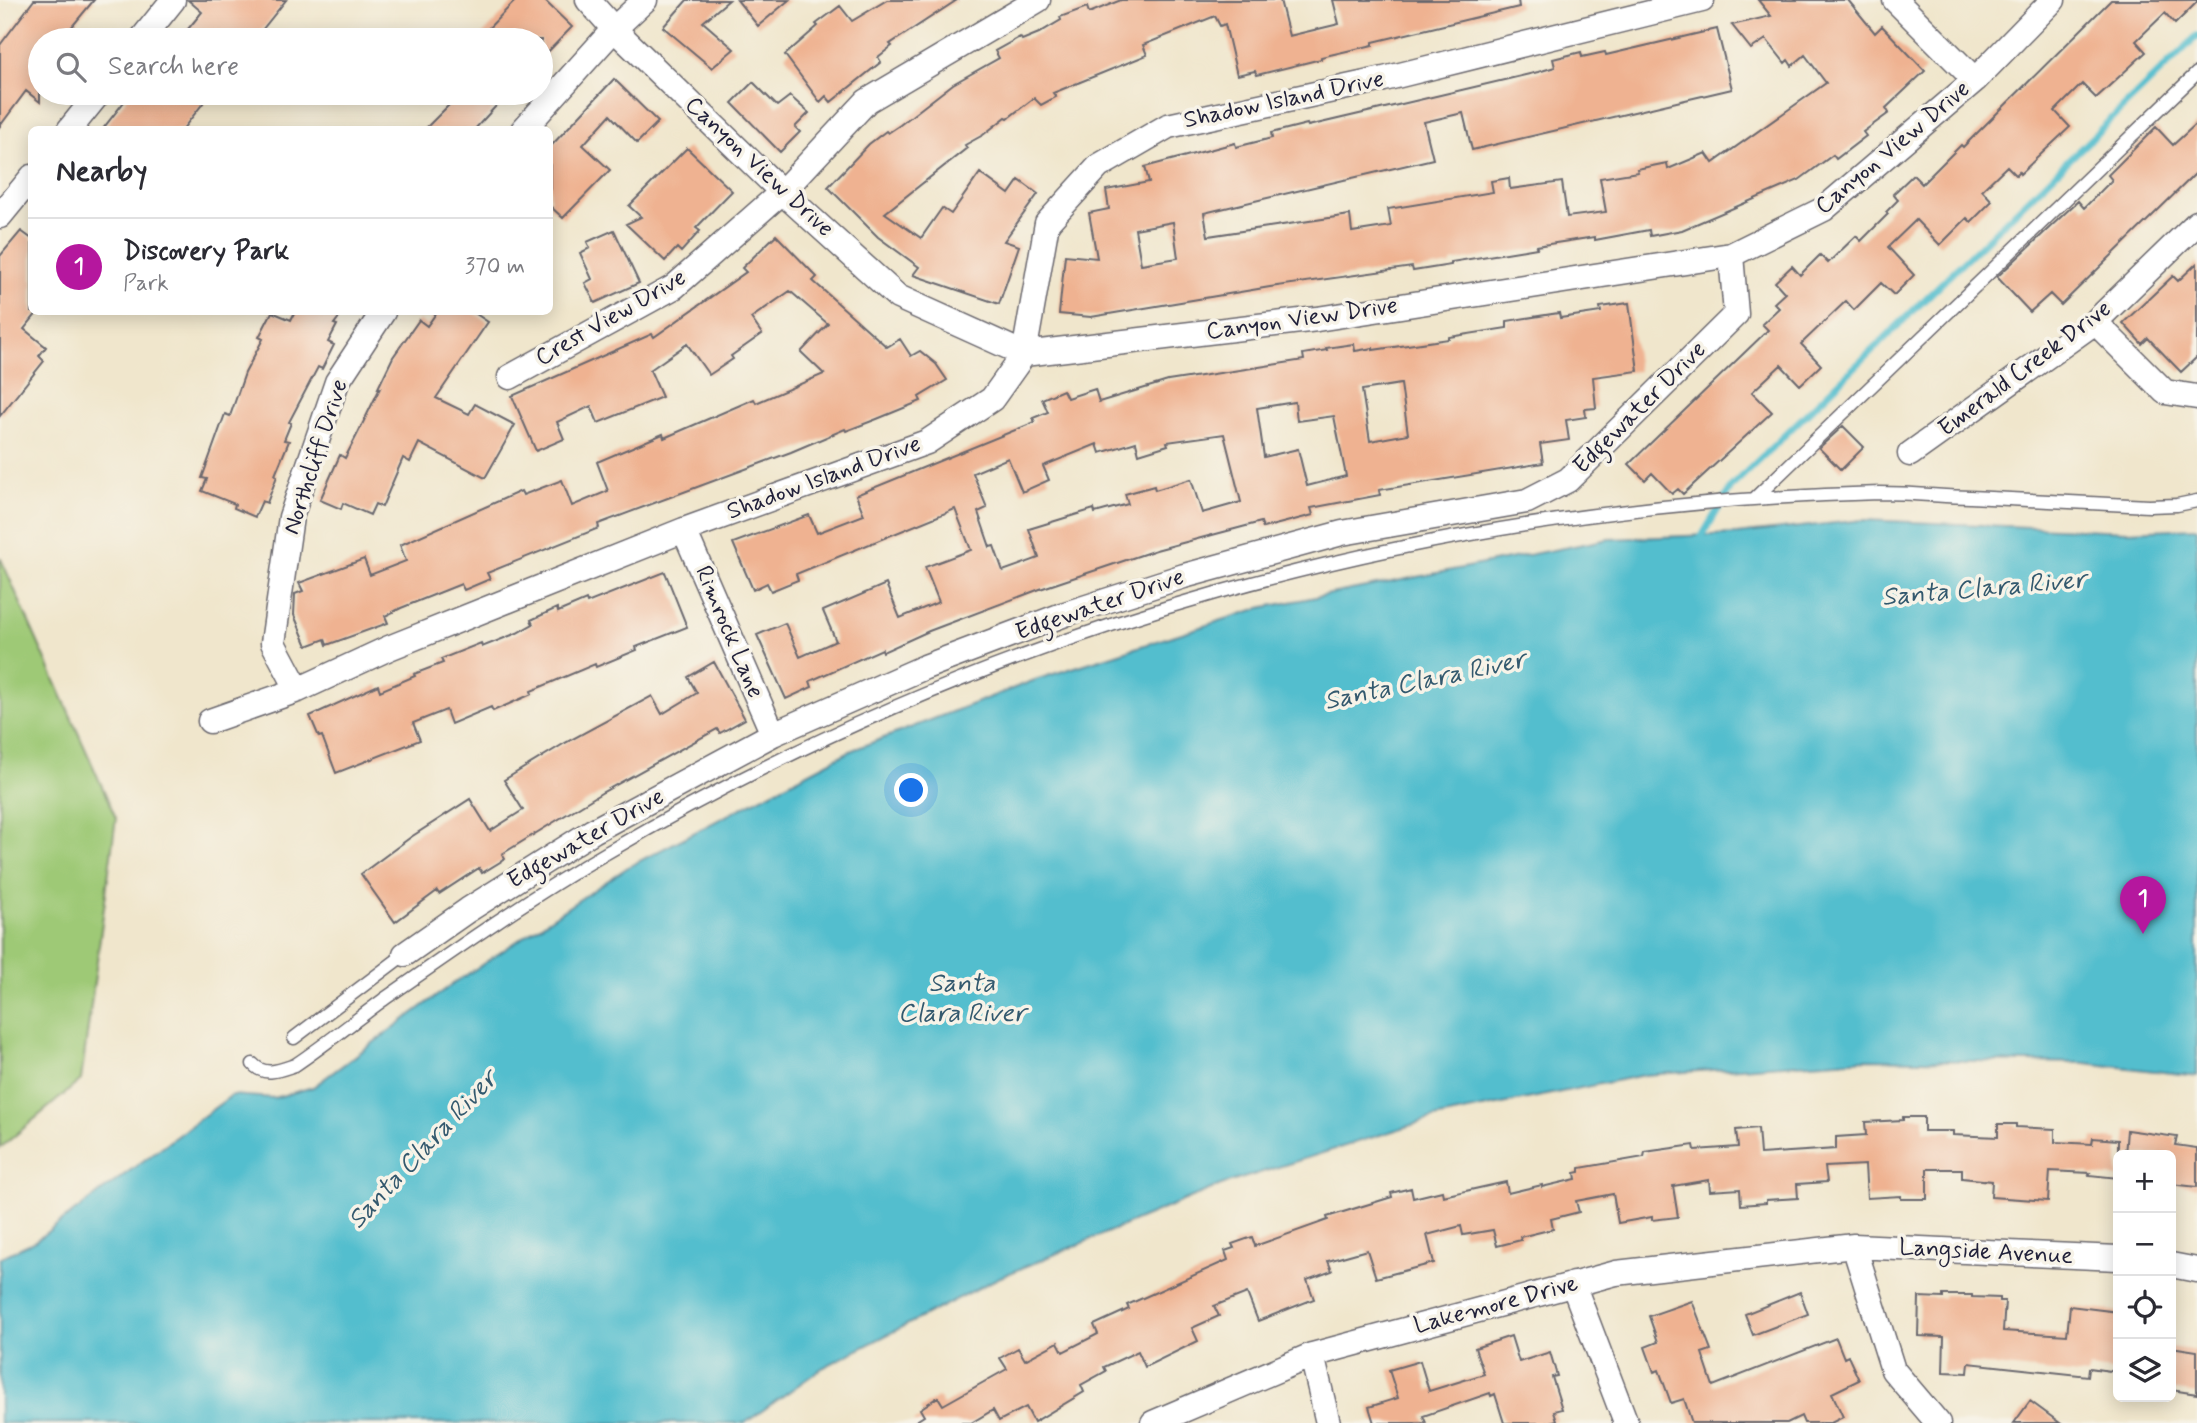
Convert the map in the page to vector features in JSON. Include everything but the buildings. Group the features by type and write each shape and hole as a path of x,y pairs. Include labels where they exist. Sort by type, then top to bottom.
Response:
{"street":[{"path":"151,28 173,0"},
{"name":"Canyon View Drive","path":"588,0 614,29 782,192 898,297 1024,354 1317,319 1731,256 1824,209 1975,80 2053,0"},
{"path":"553,97 614,29 645,0"},
{"name":"Crest View Drive","path":"510,377 674,287 782,192 867,101 1038,0"},
{"name":"Shadow Island Drive","path":"210,721 298,691 389,648 684,530 927,442 992,399 1024,354 1047,223 1100,166 1168,126 1384,79 1702,0"},
{"path":"1895,0 1975,80"},
{"path":"72,126 89,105"},
{"path":"527,126 546,105"},
{"path":"0,216 28,182"},
{"name":"Emerald Creek Drive","path":"1910,454 2095,322 2197,223"},
{"name":"Edgewater Drive","path":"405,954 468,910 593,831 782,744 938,662 1065,614 1184,576 1342,533 1527,501 1568,480 1736,314 1731,256"},
{"name":"Northcliff Drive","path":"298,691 273,643 291,517 337,382 381,315"},
{"path":"2095,322 2165,392 2197,397"},
{"name":"Rimrock Lane","path":"684,530 782,744"},
{"path":"1854,1246 1893,1370 1938,1423"},
{"name":"Langside Avenue","path":"1854,1246 2113,1258"},
{"name":"Lakemore Drive","path":"1153,1423 1312,1355 1616,1273 1854,1246"},
{"path":"2176,1266 2197,1270"},
{"path":"1573,1284 1626,1423"},
{"path":"1312,1355 1328,1423"}],"lane":[{"path":"1748,499 2197,73"},
{"path":"253,1065 257,1070 273,1072 295,1065 439,961 536,896 782,744 1033,651 1137,616 1256,581 1354,557 1511,526 1687,504 1886,493 2149,506 2197,501"},
{"path":"294,1038 405,954"}],"green space":[{"path":"0,557 116,818 81,1080 0,1148"}],"water":[{"name":"Santa Clara River","path":"1863,520 2127,531 2197,528 2197,1076 2085,1063 1866,1059 1644,1075 1434,1118 1221,1185 998,1278 822,1368 745,1423 0,1423 0,1258 35,1241 232,1095 274,1098 313,1087 453,984 628,867 850,751 1035,680 1260,608 1609,539 1737,534"}],"waterway":[{"path":"1698,543 1732,486 2197,36"}],"place":[{"name":"Discovery Park","path":"2143,934"}]}
